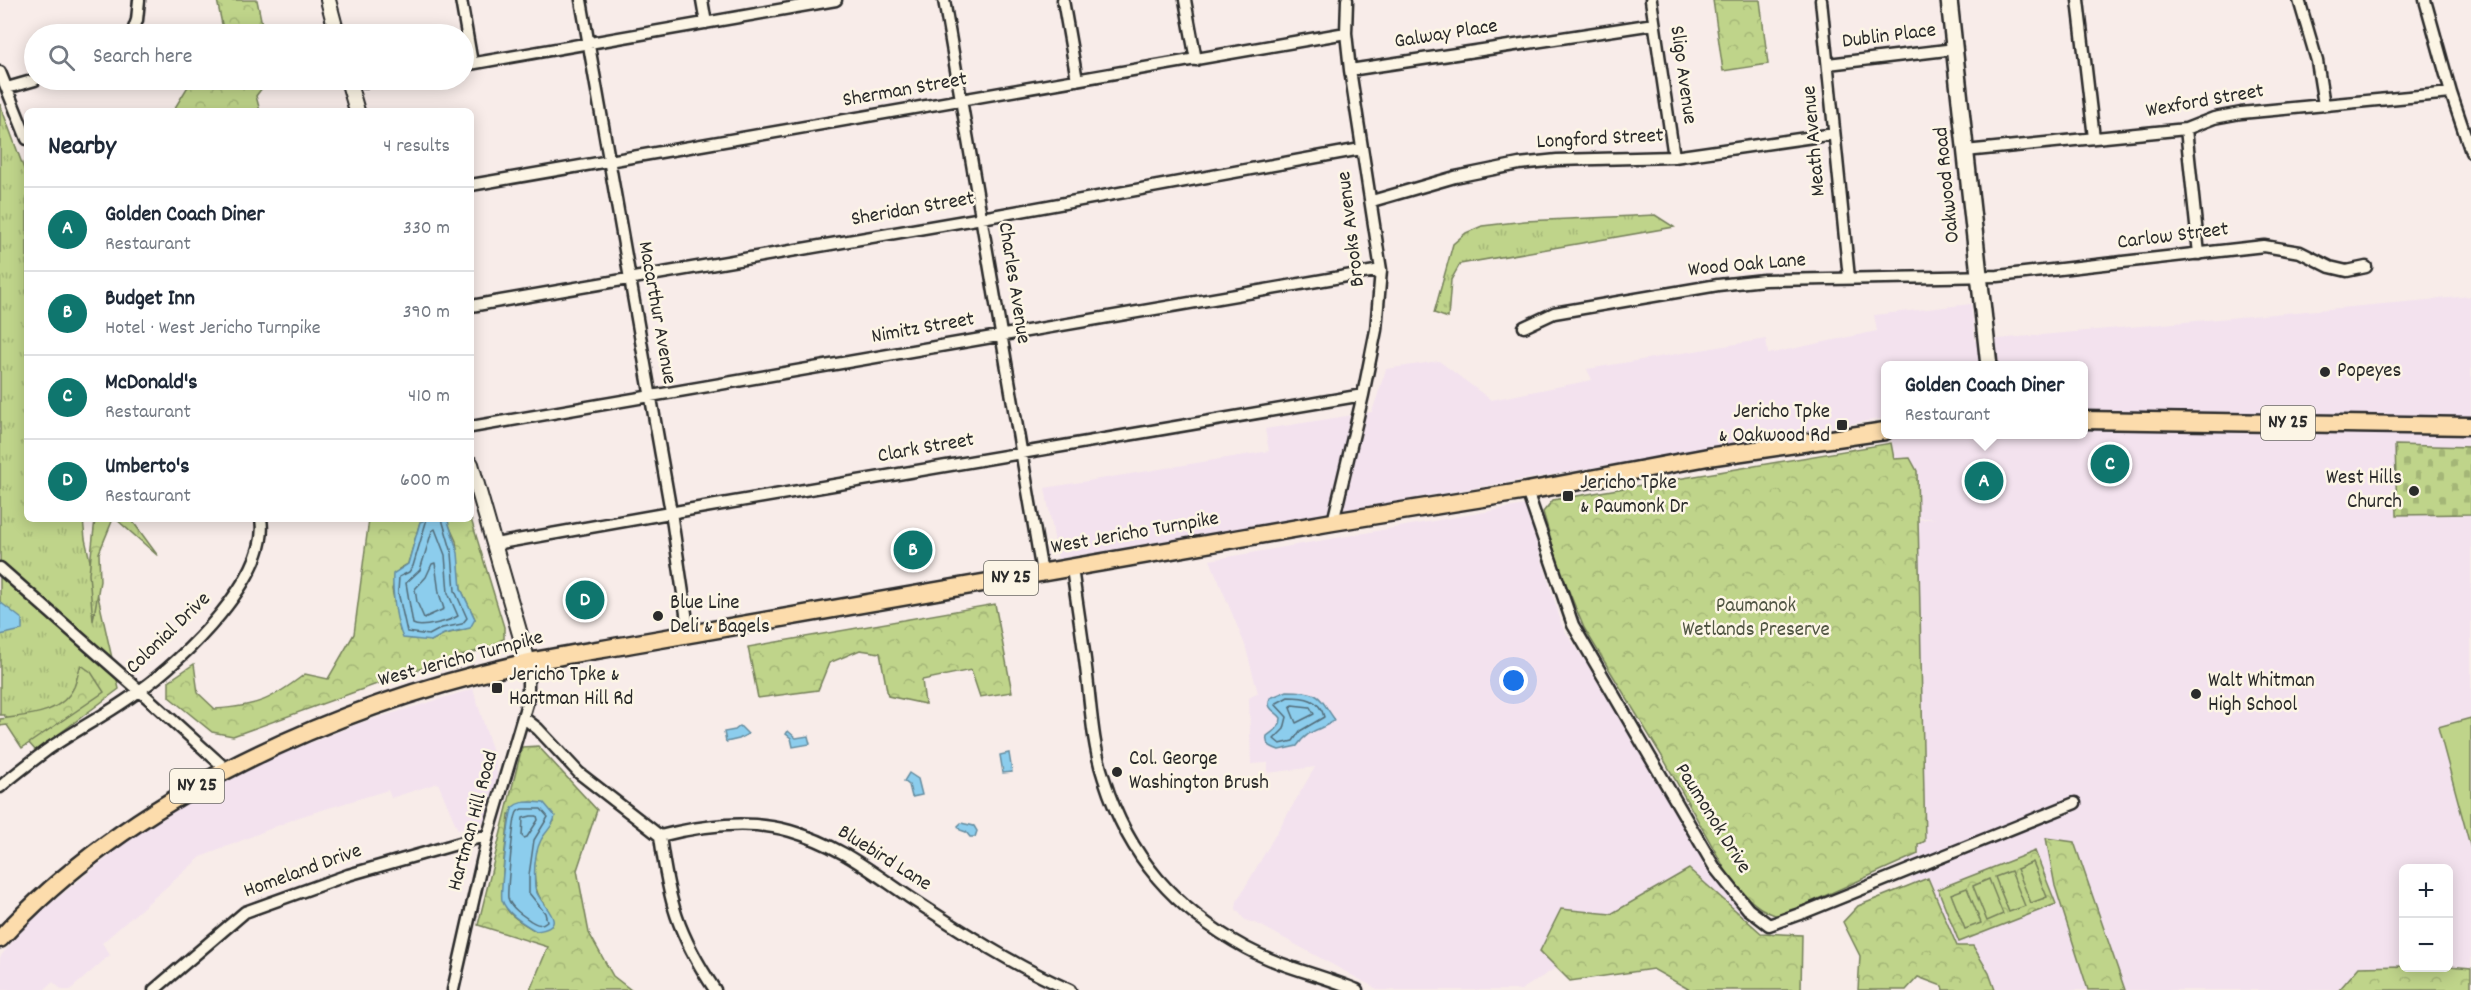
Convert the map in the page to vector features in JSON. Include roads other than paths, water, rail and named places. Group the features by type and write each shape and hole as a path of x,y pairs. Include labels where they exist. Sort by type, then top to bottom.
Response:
{"main road":[{"name":"Oakwood Road","path":"1948,0 1988,361"},
{"name":"NY 25","path":"2088,420 2471,426"},
{"name":"West Jericho Turnpike","path":"0,939 54,885 89,857 160,807 226,769 293,739 370,709 528,662 1333,522 1527,491 1708,457 1881,432"}],"street":[{"path":"136,24 139,0"},
{"path":"328,0 334,24"},
{"path":"461,0 464,24"},
{"name":"Macarthur Avenue","path":"581,0 671,512 689,634"},
{"path":"702,0 706,23"},
{"path":"474,63 837,0"},
{"name":"Charles Avenue","path":"944,0 1042,573"},
{"path":"1063,0 1077,80"},
{"path":"1185,0 1196,60"},
{"name":"Brooks Avenue","path":"1333,522 1376,330 1381,270 1350,70 1346,33 1347,0"},
{"name":"Sligo Avenue","path":"1651,0 1674,157"},
{"name":"Meath Avenue","path":"1821,0 1849,278"},
{"path":"2078,0 2094,138"},
{"path":"2299,0 2317,61 2324,105"},
{"path":"2425,0 2451,93 2471,152"},
{"name":"Galway Place","path":"1350,70 1654,24"},
{"name":"Sherman Street","path":"474,184 1346,33"},
{"name":"Dublin Place","path":"1828,64 1954,49"},
{"path":"0,72 24,131"},
{"path":"7,88 24,83"},
{"path":"351,90 356,108"},
{"name":"Wexford Street","path":"1965,151 2186,129 2214,118 2241,113 2451,93"},
{"path":"2186,129 2199,254"},
{"name":"Longford Street","path":"1372,201 1455,177 1519,164 1557,160 1674,157 1833,134"},
{"name":"Sheridan Street","path":"474,305 982,218 1361,149"},
{"name":"Carlow Street","path":"1979,276 2070,269 2264,246 2282,247 2300,252 2330,267 2347,271 2366,267"},
{"name":"Nimitz Street","path":"474,426 1381,270"},
{"name":"Wood Oak Lane","path":"1524,327 1554,313 1718,285 1764,280 1979,276"},
{"name":"Clark Street","path":"495,544 1363,395"},
{"path":"474,474 528,662"},
{"name":"Paumonok Drive","path":"1527,491 1573,625 1715,868 1748,909 1769,925 2075,803"},
{"name":"Colonial Drive","path":"0,787 47,750 141,691 184,652 237,595 249,575 259,551 261,522"},
{"path":"0,568 226,769"},
{"path":"1072,568 1096,750 1104,780 1127,832 1149,870 1180,903 1210,927 1291,969 1356,990"},
{"name":"Hartman Hill Road","path":"453,990 489,835 524,718 528,700 528,662"},
{"path":"524,718 579,773 660,836 666,884 672,909 694,959 715,990"},
{"name":"Bluebird Lane","path":"660,836 721,824 789,831 819,842 854,858 944,920 1023,969 1070,990"},
{"name":"Homeland Drive","path":"154,990 245,912 348,875 489,835"}],"water":[{"path":"420,522 448,522 458,553 461,589 475,619 470,628 444,634 431,641 403,638 396,615 393,574 408,564"},
{"path":"0,602 22,619 22,630 0,635"},
{"path":"1287,691 1306,692 1317,696 1335,720 1306,736 1297,746 1279,750 1271,747 1267,742 1267,736 1278,727 1281,721 1281,718 1270,707 1269,702 1270,698"},
{"path":"740,726 748,734 726,742 724,732 735,730"},
{"path":"788,731 796,738 808,736 810,744 793,747 791,738 786,734"},
{"path":"1009,753 1012,772 1003,773 1000,755"},
{"path":"909,773 918,779 922,795 912,797 909,785 904,781"},
{"path":"544,803 555,816 539,845 535,869 537,893 553,919 552,924 547,928 536,931 516,918 502,900 505,852 511,812 517,804"},
{"path":"961,823 974,826 977,831 975,837 970,837 966,832 960,830 958,826"}],"place":[{"name":"Popeyes","path":"2325,372"},
{"name":"Jericho Tpke & Oakwood Rd","path":"1842,425"},
{"name":"McDonald's","path":"2110,464"},
{"name":"Golden Coach Diner","path":"1984,481"},
{"name":"West Hills Church","path":"2414,491"},
{"name":"Jericho Tpke & Paumonk Dr","path":"1568,496"},
{"name":"Budget Inn","path":"913,550"},
{"name":"Umberto's","path":"585,600"},
{"name":"Blue Line Deli & Bagels","path":"658,616"},
{"name":"Jericho Tpke & Hartman Hill Rd","path":"497,688"},
{"name":"Walt Whitman High School","path":"2196,694"},
{"name":"Col. George Washington Brush","path":"1117,772"}],"park label":[{"name":"Paumanok Wetlands Preserve","path":"1756,619"}]}
